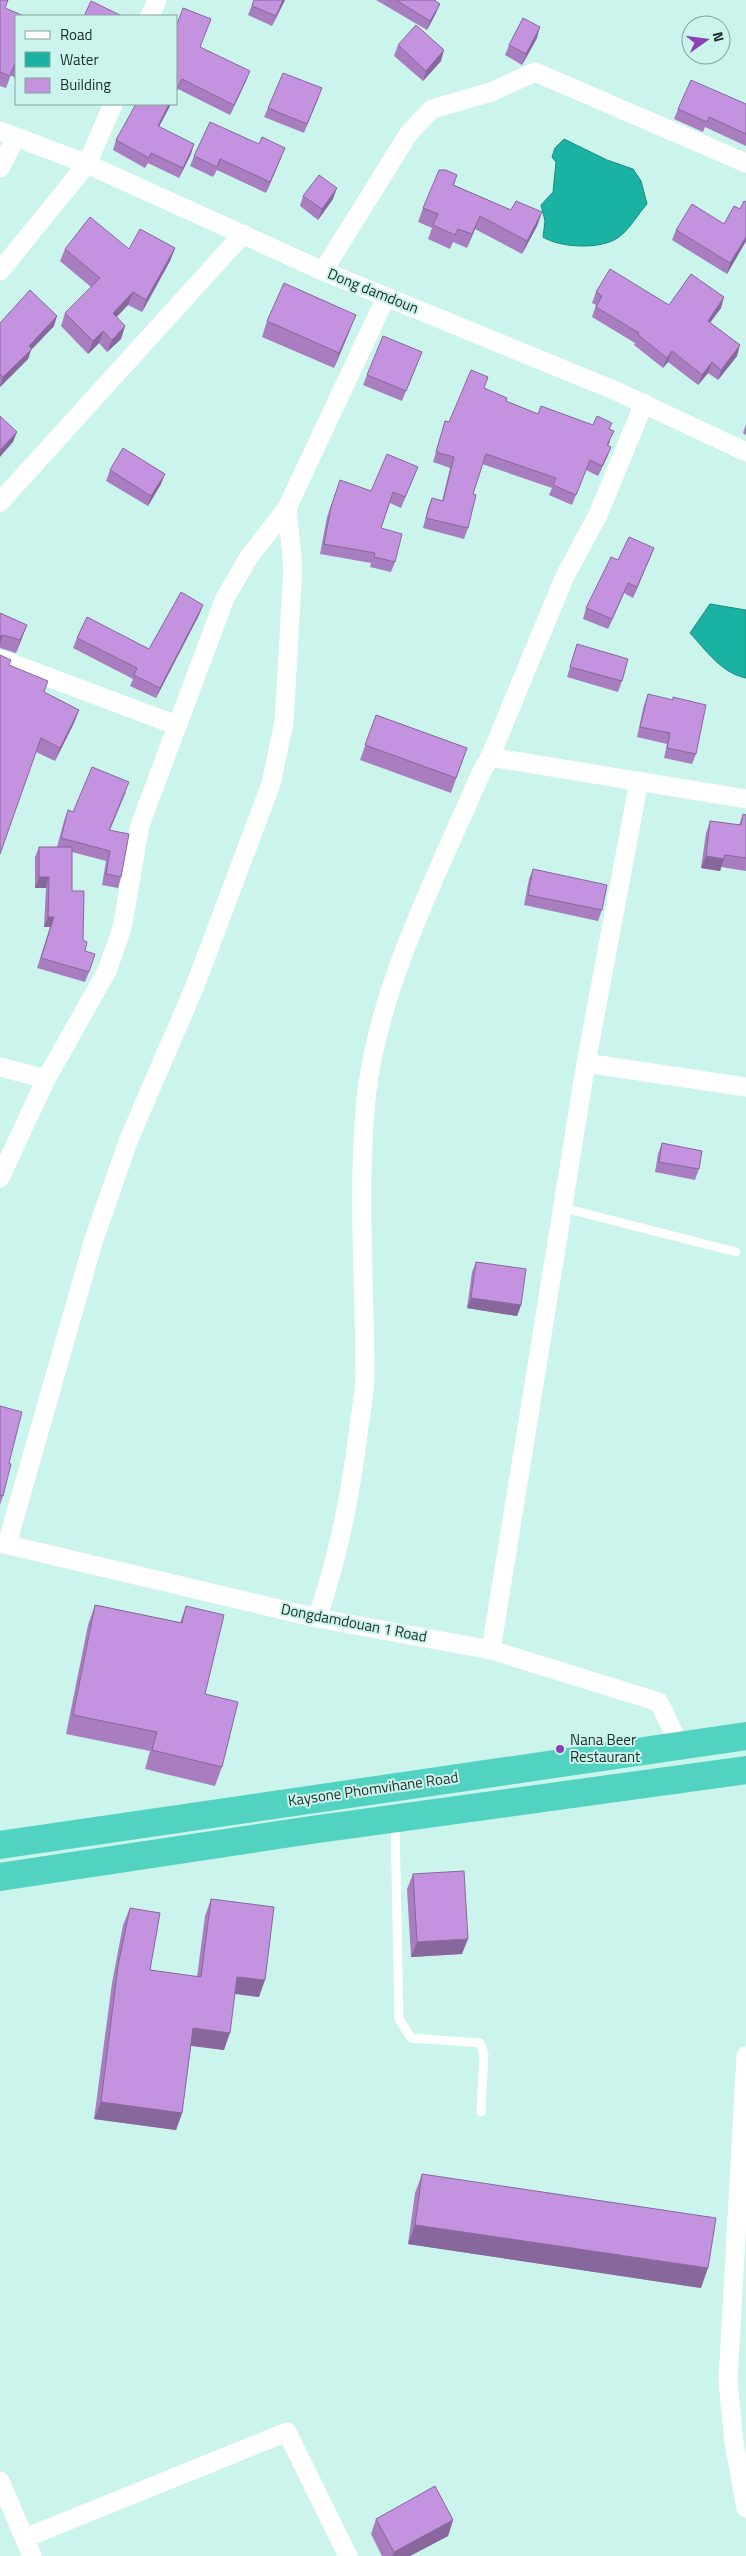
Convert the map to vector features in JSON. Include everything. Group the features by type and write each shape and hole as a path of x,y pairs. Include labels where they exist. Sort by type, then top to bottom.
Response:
{"highway":[{"name":"Kaysone Phomvihane Road","path":"0,1845 746,1736"},
{"path":"0,1877 746,1770"}],"street":[{"path":"150,15 157,0"},
{"path":"322,271 409,133 432,109 491,92 535,72 746,163"},
{"path":"0,272 88,164 113,105"},
{"path":"0,168 8,134"},
{"name":"Dong damdoun","path":"8,134 88,164 322,271 644,403 746,452"},
{"path":"0,502 243,234"},
{"path":"0,1178 46,1079 107,970 122,928 140,825 225,598 249,557 287,508 386,297"},
{"path":"317,1618 329,1585 351,1486 365,1381 361,1193 366,1100 374,1044 389,992 480,774 490,757 565,576 598,515 644,403"},
{"path":"3,1543 94,1239 129,1139 195,986 271,784 284,722 293,566 287,508"},
{"path":"0,659 176,725"},
{"path":"490,757 638,780 746,800"},
{"path":"492,1650 586,1063 638,780"},
{"path":"586,1063 746,1087"},
{"path":"0,1067 46,1079"},
{"name":"Dongdamdouan 1 Road","path":"3,1543 317,1618 492,1650 658,1702 680,1746"},
{"path":"746,2056 744,2133 728,2381 734,2443 746,2508"},
{"path":"25,2538 287,2432 348,2556"},
{"path":"0,2481 32,2556"}],"lane":[{"path":"564,1208 736,1252"},
{"path":"395,1819 399,2019 411,2038 480,2043 484,2054 481,2112"}],"water":[{"path":"564,139 607,160 633,169 641,181 647,204 626,230 612,241 592,246 581,246 550,241 543,237 545,221 541,205 553,192 556,162 552,157 555,148"},
{"path":"710,604 746,610 746,678 722,666 690,633"}],"building":[{"path":"0,0 8,0 5,8 22,15 15,15 15,63 10,76 0,72"},
{"path":"254,0 283,0 276,16 252,6"},
{"path":"396,0 434,0 440,4 430,21"},
{"path":"91,1 120,15 84,15"},
{"path":"183,8 211,19 200,47 250,71 234,105 182,79 178,86 178,22"},
{"path":"523,18 540,27 526,54 509,45"},
{"path":"416,25 444,50 426,71 398,45"},
{"path":"283,73 322,88 307,124 268,108"},
{"path":"691,80 746,104 746,134 709,117 707,122 678,109"},
{"path":"135,105 168,105 158,126 194,144 183,168 151,153 149,158 116,140"},
{"path":"210,122 259,144 262,137 285,148 270,182 220,159 217,167 194,156"},
{"path":"439,170 446,170 457,175 453,185 511,210 516,201 542,212 527,241 480,216 472,234 458,229 455,235 433,225 438,214 423,208"},
{"path":"319,175 337,188 322,209 303,196"},
{"path":"744,201 746,202 746,237 730,263 676,230 692,204 724,224 734,206 740,209"},
{"path":"90,217 129,249 140,229 175,248 146,300 133,292 113,313 125,326 112,340 103,331 93,341 65,313 100,278 65,249"},
{"path":"610,269 669,305 691,274 724,297 708,321 740,345 721,370 712,362 702,375 672,351 667,358 638,335 639,333 596,307 602,296 596,292"},
{"path":"284,283 356,315 339,353 267,321"},
{"path":"30,290 57,316 29,346 32,349 3,377 0,374 0,323"},
{"path":"383,336 422,352 406,391 367,375"},
{"path":"471,370 488,377 484,388 507,398 506,401 538,414 541,406 593,425 597,416 612,423 609,429 614,431 607,445 611,447 602,466 590,460 576,495 553,485 556,478 486,454 473,494 476,495 468,528 426,518 432,498 443,501 454,457 436,452 445,421 449,422"},
{"path":"0,416 17,432 0,450"},
{"path":"123,448 165,474 151,496 110,470"},
{"path":"387,454 418,467 405,497 393,492 381,528 402,534 395,562 374,557 375,553 324,544 331,507 340,480 371,491"},
{"path":"629,537 654,548 637,587 628,583 612,619 586,608 611,557 618,560"},
{"path":"181,592 203,605 160,688 134,675 137,668 77,638 87,617 149,649"},
{"path":"0,613 27,625 20,640 3,635 0,636"},
{"path":"577,644 628,659 622,681 570,667"},
{"path":"0,655 11,660 9,665 48,681 44,692 79,710 60,748 41,738 0,854"},
{"path":"648,694 673,700 673,697 706,705 696,754 667,748 670,733 640,727"},
{"path":"376,715 467,748 456,778 365,745"},
{"path":"92,767 129,782 109,830 129,834 121,877 106,874 110,851 61,838 68,810 73,812"},
{"path":"743,814 746,815 746,858 725,855 724,859 706,856 710,821 741,825"},
{"path":"39,847 72,847 72,891 84,891 83,940 87,942 85,951 95,954 89,972 41,958 54,917 48,917 49,877 39,877"},
{"path":"533,869 607,885 602,910 528,895"},
{"path":"662,1143 702,1151 699,1169 659,1162"},
{"path":"476,1262 526,1269 521,1305 471,1298"},
{"path":"0,1406 22,1412 3,1496 0,1495"},
{"path":"95,1605 182,1623 186,1606 224,1615 205,1694 238,1702 222,1767 152,1750 157,1732 73,1715"},
{"path":"464,1871 468,1939 417,1942 413,1874"},
{"path":"211,1899 274,1907 265,1980 237,1977 230,2033 193,2028 182,2113 101,2102 118,1966 130,1908 160,1913 150,1970 201,1977"},
{"path":"422,2174 716,2218 708,2268 415,2225"},
{"path":"435,2486 453,2520 394,2552 376,2519"}],"place":[{"name":"Nana Beer Restaurant","path":"560,1749"}]}
